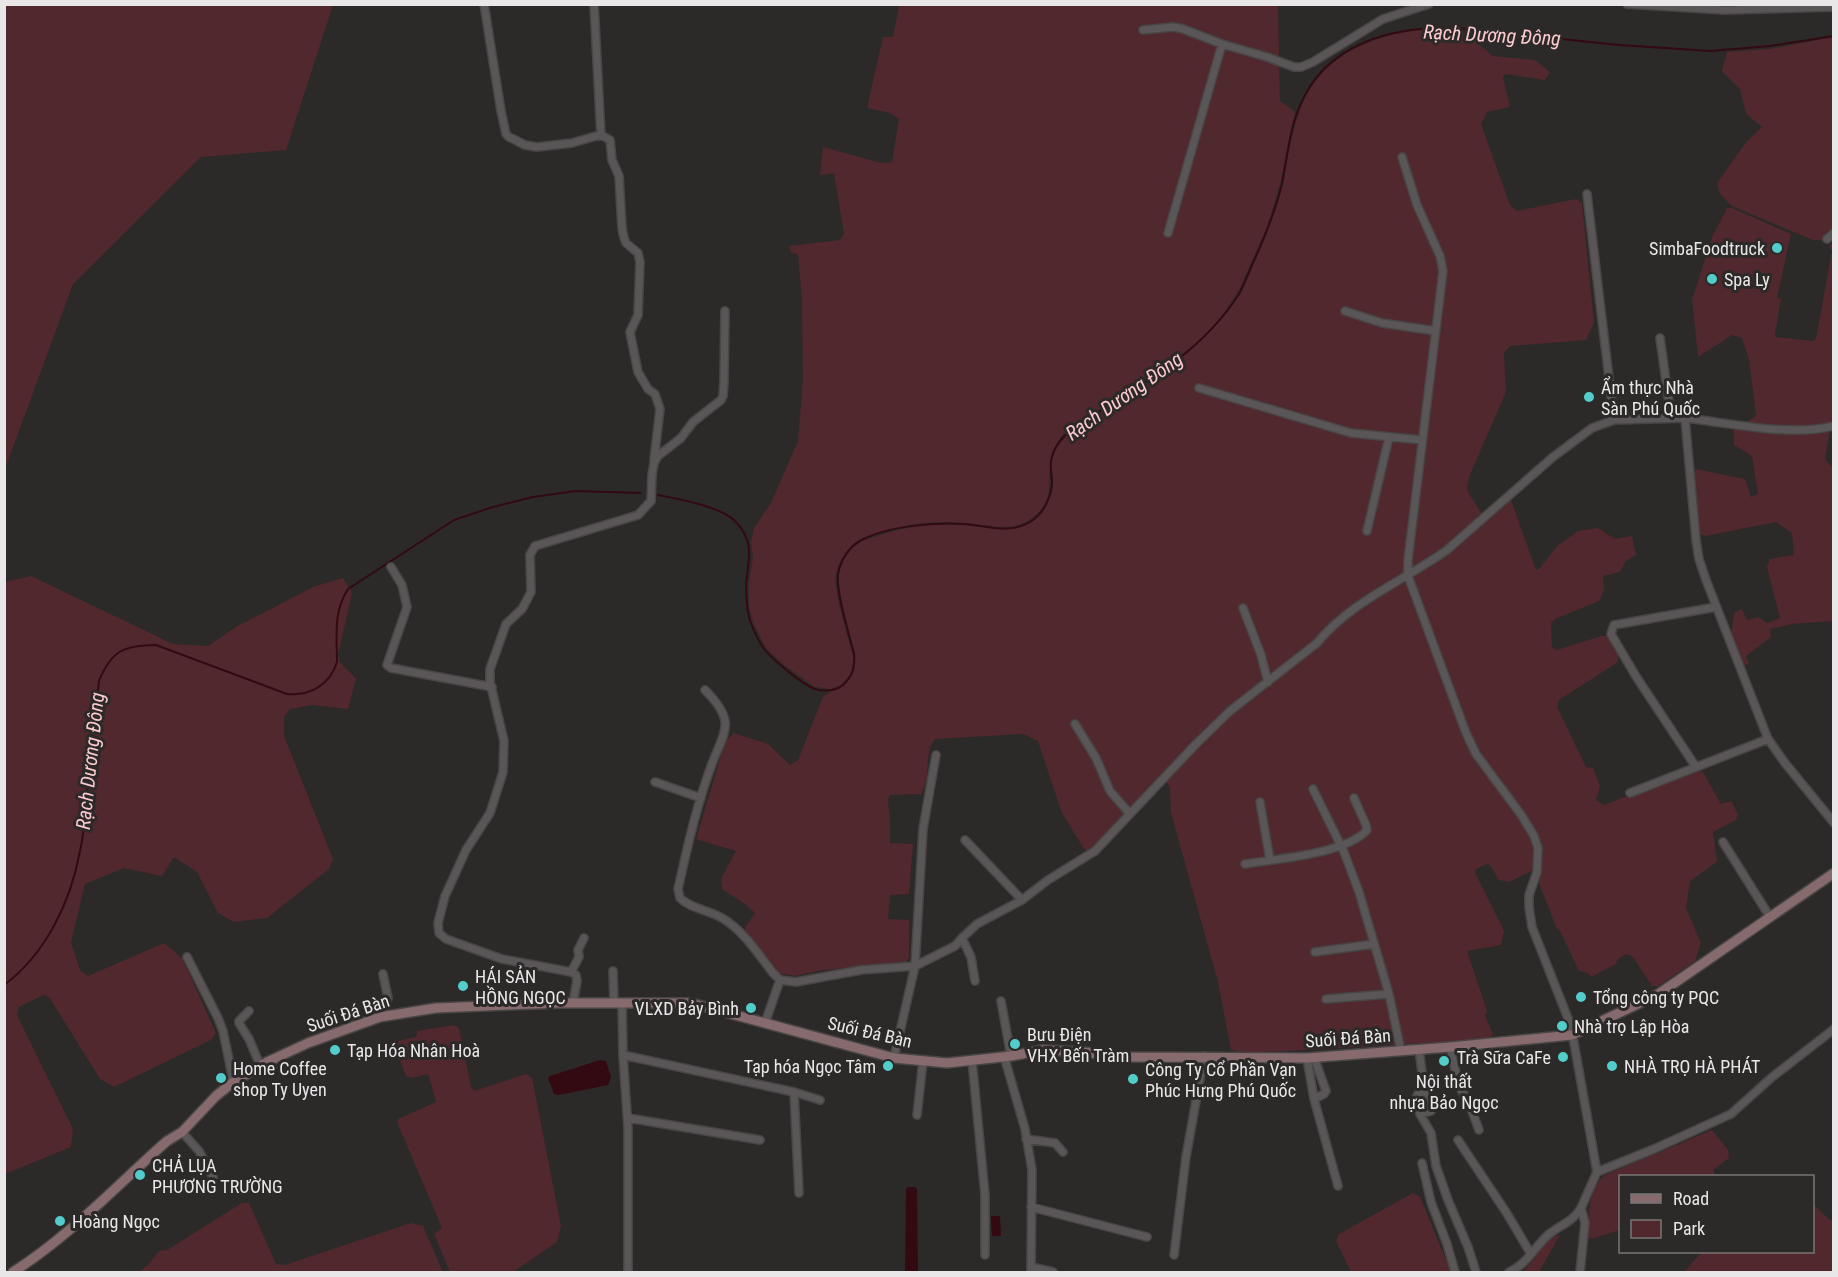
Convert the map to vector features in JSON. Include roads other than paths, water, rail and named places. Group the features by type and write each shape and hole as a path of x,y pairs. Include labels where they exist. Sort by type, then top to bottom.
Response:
{"street":[{"path":"484,4 499,99 506,134 509,138 537,147 601,136 610,140 612,160 620,176 624,238 626,243 638,253 640,262 639,315 630,332 638,372 648,389 655,394 660,408 651,501 638,515 535,546 530,555 531,592 522,609 507,624 490,669 490,681 504,741 503,772 490,813 466,850 445,896 438,923 439,933 446,939 502,959 571,972 576,975 577,981 573,1003"},
{"path":"594,4 601,136"},
{"path":"1143,30 1173,27 1183,29 1222,44 1294,67 1301,67 1383,19 1429,4"},
{"path":"1627,4 1724,10 1766,7 1833,7"},
{"path":"1168,233 1222,44"},
{"path":"1402,157 1417,205 1443,266 1408,576 1466,733 1476,754 1522,816 1536,842 1539,861 1529,895 1532,927 1569,1020 1597,1172 1581,1209 1575,1217 1547,1236 1521,1266 1509,1272"},
{"path":"1587,194 1614,420"},
{"path":"1827,239 1833,233"},
{"path":"654,463 658,456 681,438 693,423 721,400 724,383 725,311"},
{"path":"1345,311 1382,323 1436,331"},
{"path":"1660,338 1671,417"},
{"path":"1199,388 1351,433 1422,440"},
{"path":"705,690 714,699 726,722 689,836 678,889 680,898 734,926 780,980 796,982 861,970 915,966 956,946 977,924 1022,900 1048,880 1095,851 1230,711 1317,643 1343,616 1447,550 1592,428 1614,420 1671,417 1791,431 1833,426"},
{"path":"1685,418 1699,559 1716,607 1768,739 1833,823"},
{"path":"1367,531 1389,437"},
{"path":"391,567 402,585 407,607 387,665 391,669 492,687"},
{"path":"1696,766 1637,678 1611,634 1614,626 1716,607"},
{"path":"1243,608 1261,655 1268,682"},
{"path":"1075,724 1096,758 1110,791 1130,814"},
{"path":"1630,793 1768,739"},
{"path":"894,1058 915,966 923,829 936,755"},
{"path":"655,782 701,798"},
{"path":"1313,789 1341,845 1359,892 1389,994 1401,1051"},
{"path":"1245,864 1321,852 1363,835 1367,830 1366,825 1354,798"},
{"path":"1260,802 1270,860"},
{"path":"965,840 1022,900"},
{"path":"1723,842 1770,917"},
{"name":"Suối Đá Bàn","path":"14,1272 34,1260 59,1239 167,1141 182,1132 216,1096 232,1083 260,1065 308,1043 383,1016 436,1008 573,1003 691,1003 894,1058 947,1063 1043,1050 1124,1057 1310,1057 1419,1050 1572,1035 1657,995 1833,873"},
{"path":"571,972 579,957 578,950 584,938"},
{"path":"962,938 971,957 975,981"},
{"path":"1315,952 1374,944"},
{"path":"187,957 223,1031 232,1083"},
{"path":"613,971 628,1118 628,1272"},
{"path":"383,974 388,998 383,1016"},
{"path":"765,1023 780,980"},
{"path":"1326,999 1389,994"},
{"path":"1001,1002 1007,1056 1032,1170 1031,1270 1053,1272"},
{"path":"249,1011 239,1023 260,1065"},
{"path":"1597,1172 1731,1114 1771,1078 1833,1029"},
{"path":"1450,1047 1459,1086 1469,1103 1479,1130"},
{"path":"1419,1050 1426,1091 1432,1098 1431,1111 1420,1114"},
{"path":"623,1055 794,1092 820,1100"},
{"path":"1174,1255 1186,1157 1204,1056"},
{"path":"1310,1057 1326,1091 1314,1099"},
{"path":"1310,1057 1314,1099 1338,1186"},
{"path":"972,1060 985,1195 985,1255"},
{"path":"917,1115 923,1061"},
{"path":"1426,1091 1417,1096 1420,1114 1431,1133 1436,1166 1476,1272"},
{"path":"794,1092 799,1193"},
{"path":"628,1118 760,1140"},
{"path":"182,1132 199,1151 213,1177"},
{"path":"1026,1139 1055,1143 1063,1152"},
{"path":"1458,1140 1531,1254"},
{"path":"1422,1163 1431,1202 1455,1272"},
{"path":"1031,1207 1147,1237"},
{"path":"1580,1272 1585,1223 1581,1209"}],"waterway":[{"name":"Rạch Dương Đông","path":"658,495 709,507 735,521 746,536 748,544 747,608 750,621 762,646 795,677 815,689 835,689 848,680 854,663 838,581 841,564 849,551 856,544 871,536 896,529 951,524 1005,529 1022,526 1039,515 1048,500 1051,489 1052,456 1070,430 1140,386 1184,354 1223,316 1239,294 1276,205 1299,108 1311,86 1326,67 1344,53 1364,42 1386,35 1434,28 1458,28 1619,45 1710,51 1770,46 1834,36"},
{"name":"Rạch Dương Đông","path":"4,985 19,972 44,942 70,889 83,834 99,681 114,656 127,648 156,645 287,694 311,691 324,683 337,662 338,615 348,589 454,520 533,497 576,491 641,493"}],"place":[{"name":"SimbaFoodtruck","path":"1777,248"},
{"name":"Spa Ly","path":"1712,279"},
{"name":"Ẩm thực Nhà Sàn Phú Quốc","path":"1589,397"},
{"name":"HÁI SẢN HỒNG NGỌC","path":"463,986"},
{"name":"Tổng công ty PQC","path":"1581,997"},
{"name":"VLXD Bảy Bình","path":"751,1008"},
{"name":"Nhà trọ Lập Hòa","path":"1562,1026"},
{"name":"Bưu Điện VHX Bến Tràm","path":"1015,1044"},
{"name":"Tạp Hóa Nhân Hoà","path":"335,1050"},
{"name":"Trà Sữa CaFe","path":"1563,1057"},
{"name":"Nội thất nhựa Bảo Ngọc","path":"1444,1061"},
{"name":"Tạp hóa Ngọc Tâm","path":"888,1066"},
{"name":"NHÀ TRỌ HÀ PHÁT","path":"1612,1066"},
{"name":"Home Coffee shop Ty Uyen","path":"221,1078"},
{"name":"Công Ty Cổ Phần Vạn Phúc Hưng Phú Quốc","path":"1133,1079"},
{"name":"CHẢ LỤA PHƯƠNG TRƯỜNG","path":"140,1175"},
{"name":"Hoàng Ngọc","path":"60,1221"}]}
